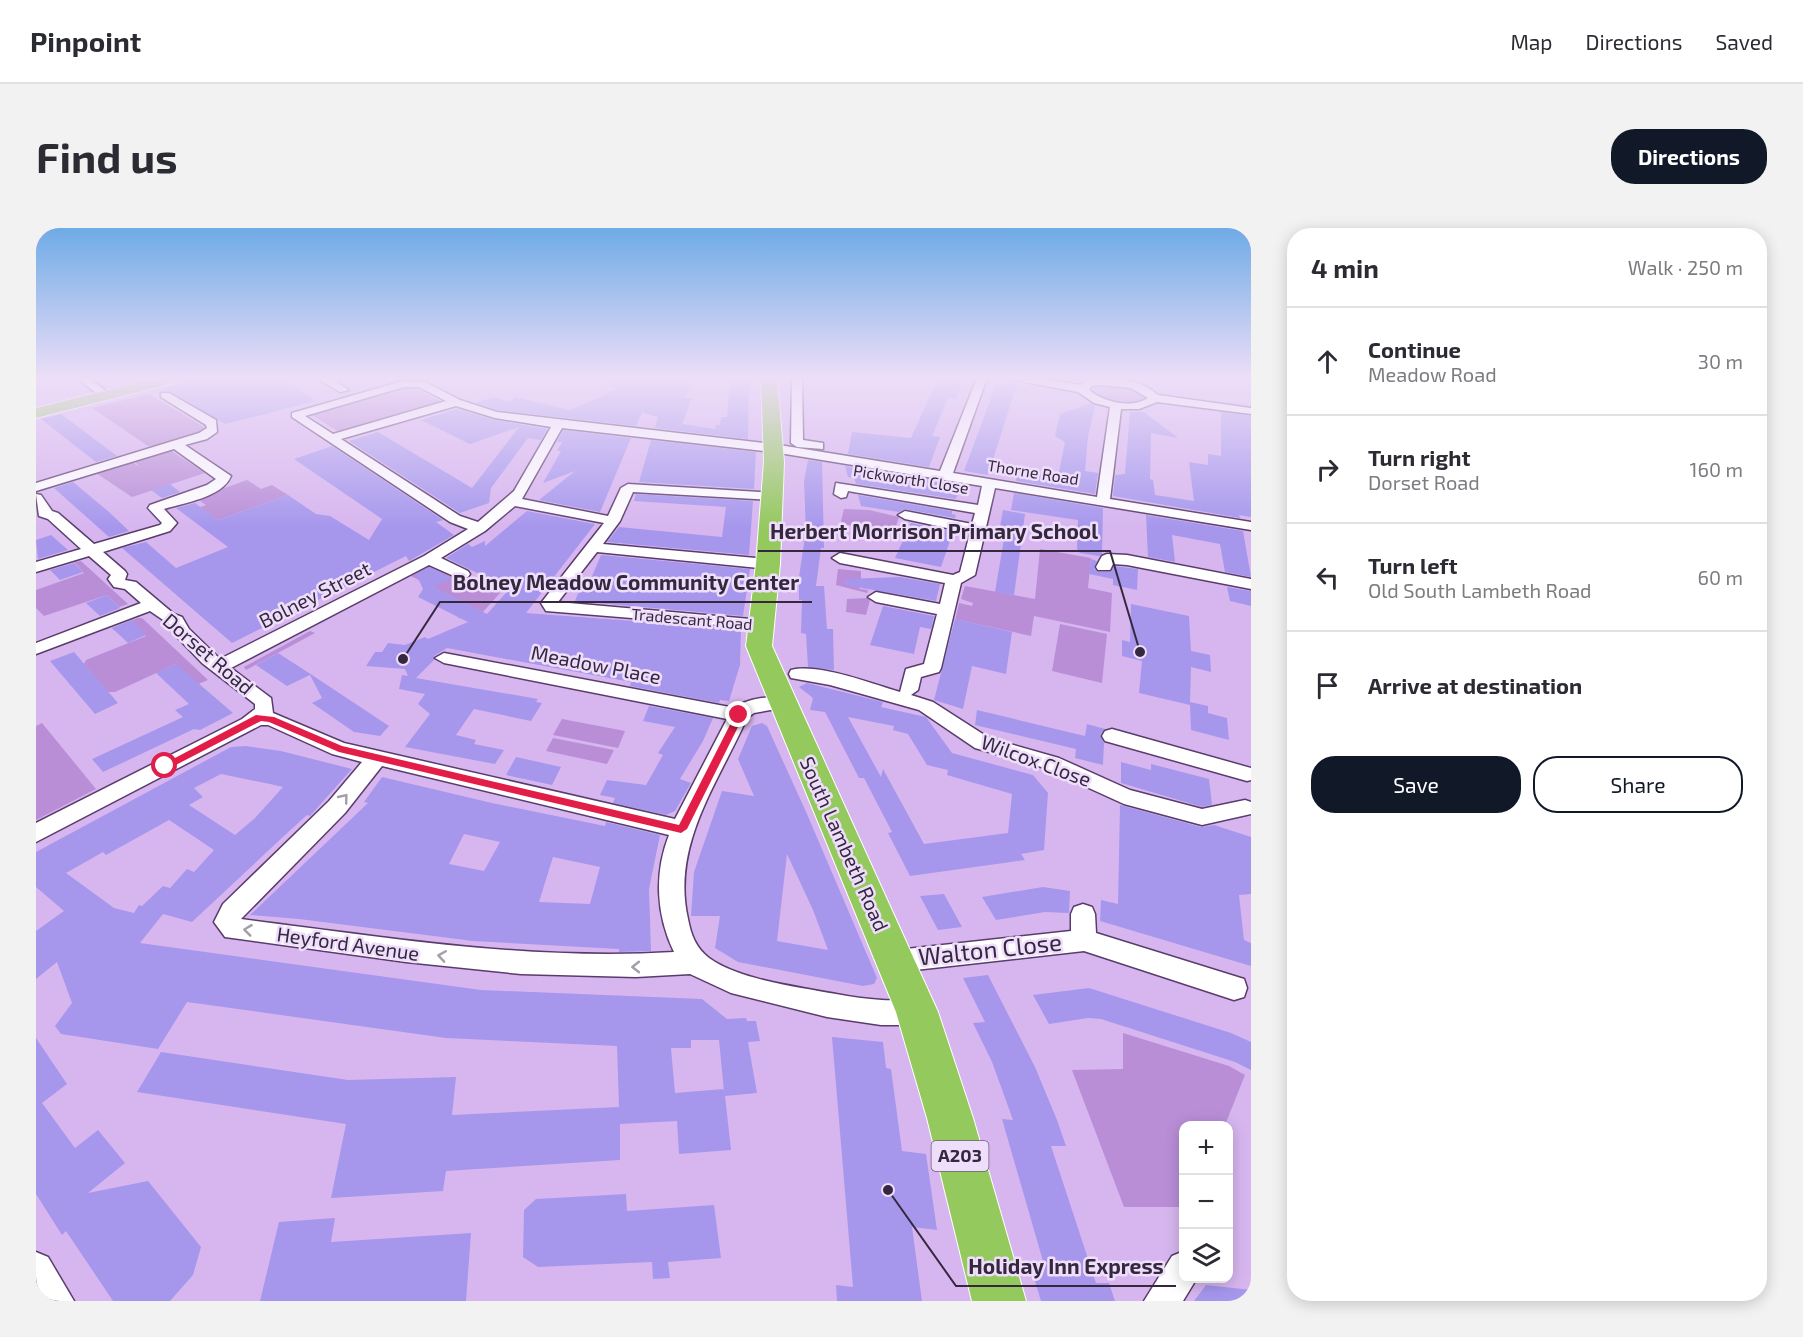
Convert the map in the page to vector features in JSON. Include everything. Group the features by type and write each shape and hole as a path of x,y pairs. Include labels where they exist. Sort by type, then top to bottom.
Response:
{"highway":[{"name":"South Lambeth Road","path":"772,428 773,496 759,646 781,703 897,961 917,1012 947,1108 999,1301"}],"street":[{"path":"36,487 176,445 209,433 213,428"},
{"name":"Thorne Road","path":"316,428 332,438"},
{"path":"332,438 366,428"},
{"path":"556,428 513,501 613,521"},
{"name":"Thorne Road","path":"594,428 773,448 1251,526"},
{"path":"797,428 797,443 833,447 828,457"},
{"path":"945,476 963,428"},
{"path":"1103,501 1113,428"},
{"path":"332,438 455,519 480,528"},
{"path":"36,567 165,528 170,523 154,508 212,488 222,481 224,476 176,445"},
{"path":"840,558 954,580 967,575 990,483"},
{"name":"Pickworth Close","path":"841,494 841,486 864,488 984,510"},
{"name":"Tradescant Road","path":"762,625 549,605 613,521 628,488 773,496"},
{"name":"Dorset Road","path":"36,498 45,508 44,513 53,516 119,574 116,579 118,582 130,585 151,604 176,621 182,627 182,632 219,667 264,702 264,711 259,718"},
{"name":"Bolney Street","path":"219,667 429,559 480,528 513,501"},
{"path":"905,515 979,530"},
{"path":"591,547 768,564"},
{"path":"429,559 462,574"},
{"path":"1104,567 1107,559 1127,560 1251,584"},
{"path":"908,690 913,673 932,668 954,580"},
{"path":"876,597 947,611"},
{"path":"36,650 151,604"},
{"name":"Meadow Place","path":"444,658 739,715"},
{"name":"Wilcox Close","path":"798,674 832,679 926,706 981,744 1052,762 1124,796 1202,817 1248,810"},
{"path":"781,703 748,707 739,715 681,829 671,872 670,897 674,917 686,951 694,962 736,983 835,1006 901,1014 917,1012"},
{"path":"36,833 259,718"},
{"name":"Dorset Road","path":"259,718 271,719 331,746 681,829"},
{"path":"1112,736 1249,766 1243,798 1248,810"},
{"name":"Heyford Avenue","path":"377,758 337,807 232,911 227,922 234,929 453,958 587,967 655,967 694,962"},
{"name":"Walton Close","path":"1083,914 1084,940"},
{"name":"Walton Close","path":"897,961 1084,940 1234,988"},
{"path":"36,1269 56,1301"},
{"path":"1162,1301 1179,1276"}],"shaded area":[{"path":"122,428 203,428 202,431 160,445 148,446"},
{"path":"333,428 352,428 339,432"},
{"path":"170,450 205,473 132,497 96,473 132,462 140,467 134,461"},
{"path":"247,480 261,489 272,485 288,495 218,520 200,507 206,505 196,498"},
{"path":"844,509 869,510 899,517 894,532 890,533 844,524 841,521"},
{"path":"1040,549 1091,558 1088,588 1112,593 1110,632 1034,616 1031,636 959,620 954,626 959,603 972,606 973,603 961,599 965,586 1035,599"},
{"path":"81,561 128,604 119,607 107,595 44,616 36,608 36,590 84,573 74,562"},
{"path":"433,564 500,593 473,623 457,617 472,607 411,576"},
{"path":"838,569 861,571 861,579 856,579 860,589 868,590 867,593 836,585"},
{"path":"868,598 870,600 866,615 846,612 847,599"},
{"path":"142,618 208,680 189,688 176,664 115,692 108,692 84,664 86,660 146,636 134,623 115,631 112,628"},
{"path":"1060,624 1107,634 1102,683 1052,671"},
{"path":"310,631 315,633 246,670 244,667"},
{"path":"562,719 625,731 618,748 553,735"},
{"path":"42,723 96,789 36,820 36,726"},
{"path":"553,738 614,750 607,764 546,751"},
{"path":"1123,1033 1229,1066 1245,1075 1227,1121 1179,1121 1179,1207 1124,1207 1072,1070 1123,1069"}],"building":[{"path":"53,428 80,428 117,456 96,462"},
{"path":"437,428 516,428 470,444"},
{"path":"518,428 547,429 541,440 528,438 491,488 489,503 460,513 349,441 378,432 472,488"},
{"path":"656,428 748,428 748,439"},
{"path":"915,428 935,428 932,436 940,437 929,467 848,454 852,432 911,438"},
{"path":"980,428 1003,428 988,475 964,471"},
{"path":"1057,428 1090,428 1085,471 1098,473 1095,494 1016,481 1017,471 1058,477 1065,442 1055,436"},
{"path":"1129,428 1165,428 1178,438 1151,433 1150,479 1153,480 1155,495 1194,501 1189,462 1208,465 1208,454 1221,456 1221,428 1251,428 1251,517 1239,515 1240,518 1113,496 1115,475 1125,474"},
{"path":"563,430 631,438 600,512 539,500 575,471 543,483 561,451 557,451 562,442 557,442"},
{"path":"651,440 756,452 754,489 639,482"},
{"path":"332,446 443,520 436,522 454,535 409,561 406,556 232,643 122,548 146,542 176,568 228,547 176,508 195,503 218,520 288,495 316,514 330,516 369,540 382,519 294,459"},
{"path":"808,460 822,462 824,548 821,548 816,586 824,586 827,629 833,629 834,670 808,667 806,634 801,633 802,600 799,600 799,577 806,530 804,481"},
{"path":"845,466 960,487 956,499 856,484 854,478 848,477"},
{"path":"73,482 129,531 109,537 54,488"},
{"path":"170,484 180,492 162,498 151,490"},
{"path":"1014,493 1103,508 1102,554 1099,556 1080,553 1077,549 1078,520 1011,510"},
{"path":"636,494 753,501 749,555 607,542 619,527 722,537 726,507 634,501"},
{"path":"858,495 952,511 952,514 956,515 955,518 905,509 899,512 861,506"},
{"path":"1003,510 1025,514 1014,595 995,592 1004,539 998,538"},
{"path":"527,511 595,524 526,613 741,629 740,665 729,701 720,700 719,703 630,686 631,682 447,648 434,656 434,660 416,678 538,699 536,702 542,703 531,721 474,709 456,735 476,740 474,744 504,750 495,764 405,747 430,714 418,704 425,694 399,689 402,675 408,676 405,669 366,666 375,652 382,652 388,643 405,645 425,637 428,639 468,622 418,597 423,589 416,574 429,567 452,578 433,587 487,614 513,585 494,581 446,558 468,544 472,547 485,541 485,546"},
{"path":"1146,515 1243,531 1251,577 1225,572 1220,544 1172,535 1175,562 1148,557"},
{"path":"911,523 953,532 941,567 895,558"},
{"path":"51,535 68,550 38,559 36,540"},
{"path":"601,555 750,569 743,616 575,601 580,589 586,590"},
{"path":"1091,559 1097,561 1094,568 1098,572 1110,572 1114,566 1138,569 1137,590 1113,585 1113,579 1089,574"},
{"path":"74,563 83,572 60,580 50,570"},
{"path":"900,577 940,584 936,601 845,585 845,579"},
{"path":"1227,587 1251,591 1251,606 1230,601"},
{"path":"107,595 120,608 100,616 86,603"},
{"path":"1131,604 1189,616 1191,651 1210,655 1211,672 1191,667 1190,702 1208,706 1208,713 1227,718 1229,740 1191,730 1190,705 1139,693 1142,661 1122,656 1122,640 1130,642"},
{"path":"883,606 934,616 931,629 920,627 914,654 870,645"},
{"path":"955,619 1012,632 1006,674 972,666 963,709 934,700"},
{"path":"132,620 146,635 128,643 112,628"},
{"path":"74,652 118,703 95,714 50,661"},
{"path":"278,653 389,726 380,736 354,732 312,703 322,698 310,675 287,686 256,665"},
{"path":"176,664 233,713 200,730 194,729 103,772 92,759 183,717 175,710 189,704 156,673"},
{"path":"807,683 883,702 881,707 926,717 952,753 1033,775 1048,793 1044,850 1021,854 1025,860 910,876 888,833 892,832 864,778 859,778 825,712 810,710 813,698 799,687","holes":["848,717 894,726 893,730 908,734 927,765 948,770 947,775 1012,794 1008,833 924,844 883,769 881,777"]},
{"path":"649,706 713,718 703,741 680,779 691,783 675,811 666,815 613,803 615,798 600,795 607,780 646,785 663,755 658,753 675,727 643,721"},
{"path":"977,710 1085,736 1087,724 1105,729 1100,735 1104,743 1103,765 1075,758 1076,749 975,725"},
{"path":"762,723 767,726 877,978 874,984 863,986 738,962 715,948 720,916 691,916 694,872 722,791 754,796 738,759 752,726","holes":["787,854 813,910 828,950 777,941"]},
{"path":"246,746 281,751 352,769 310,816 307,815 192,922 163,914 140,943 481,990 702,999 727,1019 746,1018 747,1021 756,1021 760,1041 748,1042 757,1093 725,1096 731,1150 679,1154 677,1121 620,1124 620,1160 446,1171 443,1191 331,1198 346,1124 137,1092 161,1052 348,1080 456,1077 452,1115 619,1107 617,1046 446,1038 187,1002 158,1049 61,1034 55,1026 72,1003 57,962 36,979 36,931 64,911 36,887 36,852 231,747","holes":["221,774 283,787 255,818 235,835 189,805 203,797 194,788","169,820 214,850 194,872 187,869 170,888 163,886 142,906 139,905 134,913 114,908 66,873 103,852 106,855","691,1040 719,1040 724,1089 675,1093 671,1048 691,1048"]},
{"path":"516,757 561,767 552,785 506,775"},
{"path":"1121,762 1151,770 1151,764 1209,779 1212,805 1202,807 1121,783"},
{"path":"382,777 492,803 605,826 606,822 660,835 649,889 651,951 619,952 619,949 473,941 250,915 368,803 364,802","holes":["464,834 500,842 484,871 449,864","553,857 600,867 590,904 539,902"]},
{"path":"1120,805 1201,827 1214,825 1251,837 1251,894 1239,895 1244,940 1251,943 1251,966 1100,921 1101,900 1118,904"},
{"path":"1043,887 1070,891 1069,913 1045,912 996,920 982,897"},
{"path":"944,894 962,927 938,930 920,896"},
{"path":"988,975 1035,1067 1057,1120 1066,1146 1051,1146 1096,1283 1109,1283 1115,1301 1041,1301 1031,1268 1045,1268 1002,1119 1013,1120 992,1062 973,1023 985,1022 963,978"},
{"path":"1089,988 1231,1033 1251,1042 1251,1070 1235,1062 1101,1019 1088,1018 1049,1024 1033,995"},
{"path":"832,1037 883,1042 886,1068 891,1069 902,1151 926,1154 937,1230 912,1227 922,1301 837,1301 836,1285 853,1287"},
{"path":"36,1038 67,1084 42,1103 75,1148 98,1130 125,1163 88,1193 148,1181 201,1247 193,1275 170,1301 113,1301 66,1231 62,1235 36,1194"},
{"path":"626,1194 627,1211 714,1205 721,1258 668,1262 670,1278 653,1279 652,1262 538,1267 523,1257 524,1210 536,1199"},
{"path":"335,1218 331,1242 471,1233 466,1301 260,1301 279,1222"},
{"path":"1206,1285 1251,1290 1251,1301 1194,1301"}],"place":[{"name":"Herbert Morrison Primary School","path":"1140,652"},
{"name":"Bolney Meadow Community Center","path":"403,659"},
{"name":"Holiday Inn Express","path":"888,1190"}],"route":[{"path":"165,766 259,718 271,719 339,749 681,829 739,715"}]}
